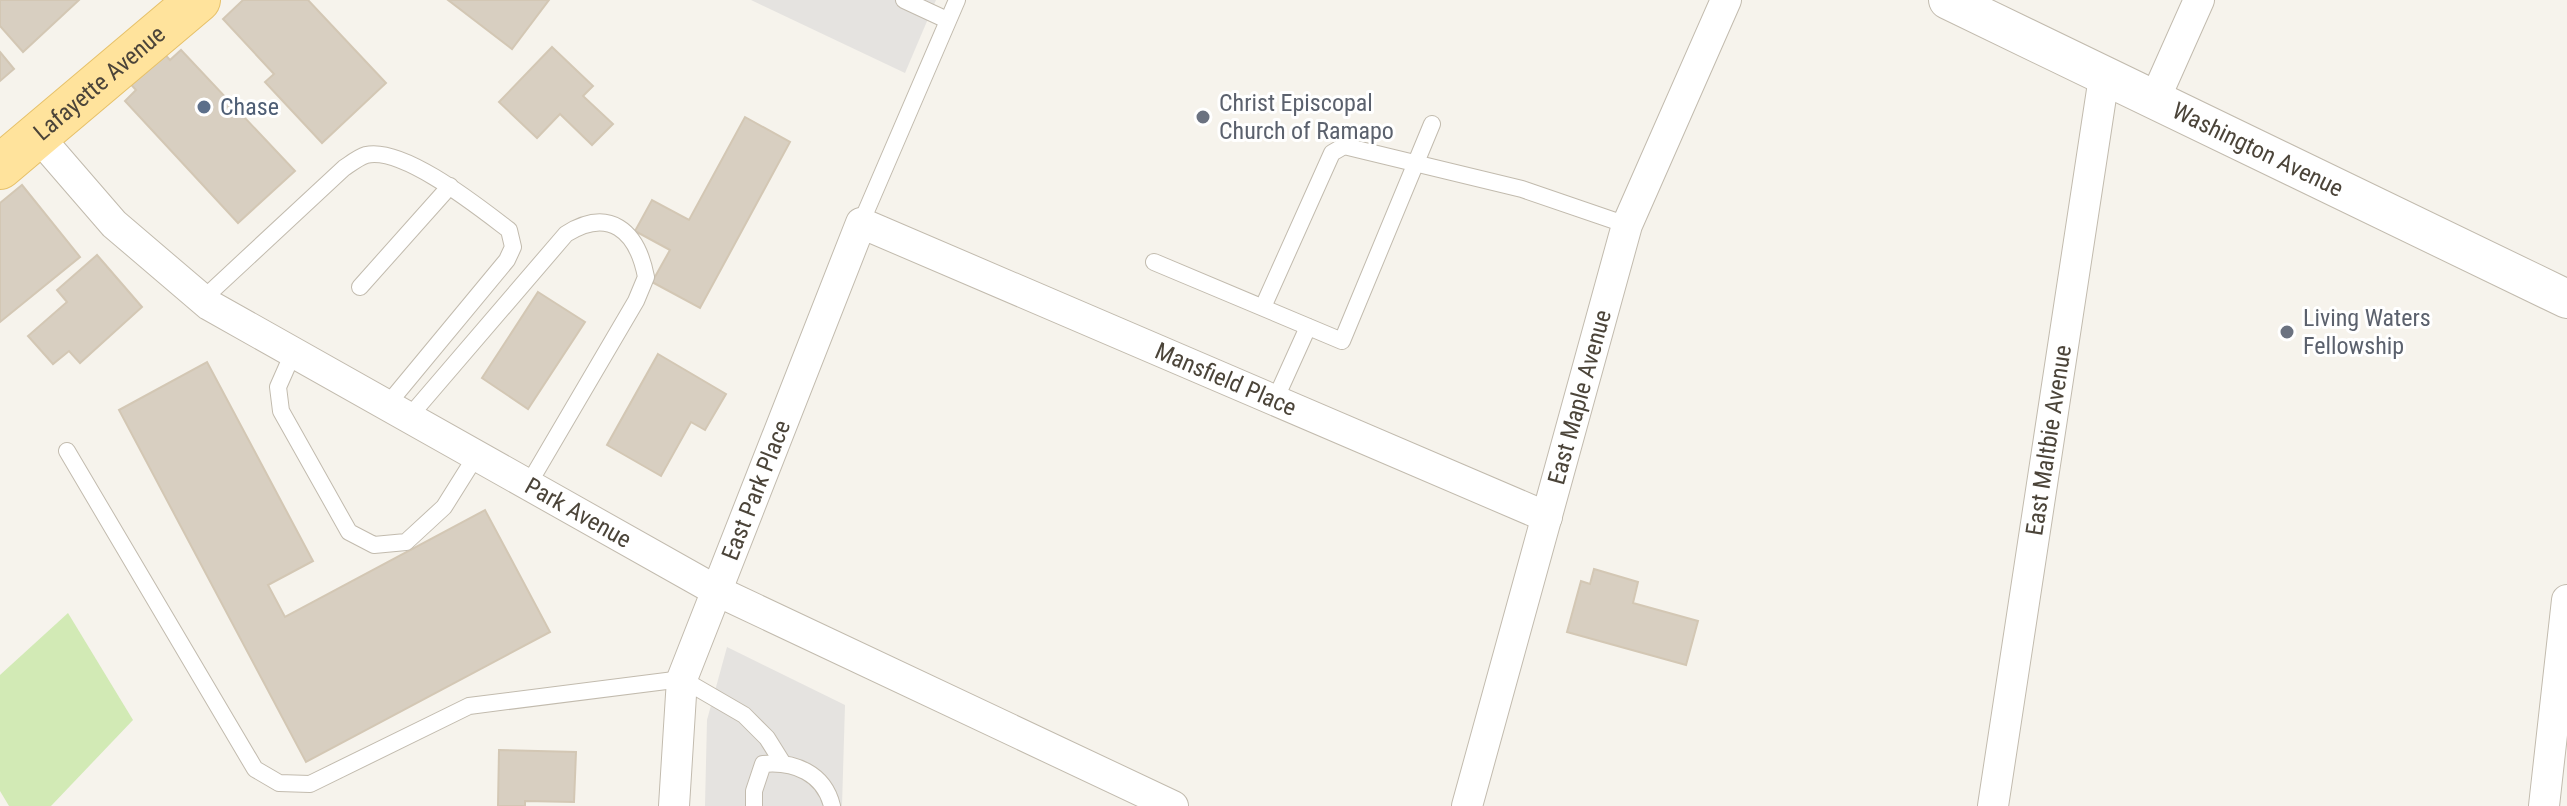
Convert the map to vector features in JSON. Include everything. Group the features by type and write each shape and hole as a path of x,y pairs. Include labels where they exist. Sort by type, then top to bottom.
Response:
{"main road":[{"name":"Lafayette Avenue","path":"0,167 198,0"}],"street":[{"name":"East Maple Avenue","path":"1467,806 1627,225 1726,0"},
{"name":"Washington Avenue","path":"1948,0 2567,299"},
{"path":"2154,101 2199,0"},
{"name":"East Maltbie Avenue","path":"1993,806 2104,77"},
{"name":"Park Avenue","path":"37,135 114,224 202,300 717,591 1173,806"},
{"name":"Mansfield Place","path":"861,223 1547,517"},
{"name":"East Park Place","path":"674,806 682,679 861,223"},
{"path":"2544,806 2567,600"}],"lane":[{"path":"904,0 947,20"},
{"path":"861,223 957,0"},
{"path":"1154,262 1342,341 1432,124"},
{"path":"1263,307 1332,153 1344,146 1522,189 1627,225"},
{"path":"202,300 344,168 366,155 388,156 450,186 509,230 513,247 398,411"},
{"path":"360,287 450,186"},
{"path":"398,411 566,234 585,222 598,220 613,224 634,245 646,277 636,301 528,485"},
{"path":"1275,400 1308,327"},
{"path":"293,353 278,387 281,411 349,532 374,545 406,542 444,507 476,456"},
{"path":"67,451 255,769 279,783 310,784 469,706 682,679 744,715 767,738 782,762"},
{"path":"754,806 754,791 763,764 782,762 810,771 830,797 832,806"}],"green space":[{"path":"68,613 133,720 51,806 9,806 0,791 0,675"}],"shaded area":[{"path":"751,0 936,0 905,73"},
{"path":"727,647 845,705 842,806 705,806 707,720"}],"building":[{"path":"0,0 79,0 23,52 0,26"},
{"path":"243,0 308,0 386,83 322,143 265,82 274,74 223,19"},
{"path":"448,0 549,0 512,49"},
{"path":"158,47 170,60 181,50 295,171 238,223 125,101 136,90 125,78"},
{"path":"552,47 593,86 583,96 613,124 592,145 560,114 537,138 499,102"},
{"path":"0,52 14,69 0,81"},
{"path":"745,117 790,142 700,308 652,282 670,250 635,231 652,200 689,220"},
{"path":"22,185 80,257 0,322 0,203"},
{"path":"97,255 142,307 80,363 69,351 53,364 28,336 67,302 57,290"},
{"path":"538,292 585,322 528,409 482,378"},
{"path":"658,354 726,394 705,430 691,422 661,476 607,445"},
{"path":"207,362 313,561 268,585 285,617 485,510 550,632 306,762 119,410"},
{"path":"1594,569 1638,582 1633,603 1698,621 1686,665 1567,632 1581,581 1590,584"},
{"path":"499,750 576,752 574,802 525,801 525,806 498,806"}],"place":[{"name":"Chase","path":"204,107"},
{"name":"Christ Episcopal Church of Ramapo","path":"1203,117"},
{"name":"Living Waters Fellowship","path":"2287,332"}]}
